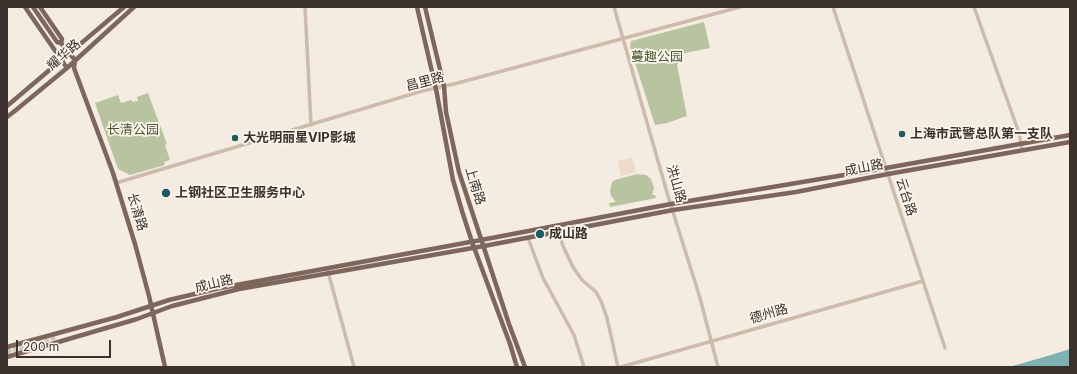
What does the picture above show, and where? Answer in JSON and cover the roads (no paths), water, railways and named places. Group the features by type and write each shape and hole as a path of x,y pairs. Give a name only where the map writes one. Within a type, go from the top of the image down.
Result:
{"main road":[{"path":"25,7 67,68 74,68"},
{"path":"33,7 57,42 61,43 74,60"},
{"path":"40,7 62,39 61,43"},
{"name":"耀华路","path":"7,106 124,7"},
{"name":"耀华路","path":"7,117 67,68 74,60 134,7"},
{"name":"上南路","path":"417,7 436,89 453,180 474,248 517,367"},
{"name":"上南路","path":"425,7 444,86 446,112 459,172 509,324 525,367"},
{"name":"长清路","path":"74,60 74,68 116,183 135,244 165,367"},
{"name":"成山路","path":"7,347 137,311 151,305 220,288 671,204 1070,135"},
{"name":"成山路","path":"7,357 88,334 178,304 232,291 474,248 673,210 796,192 1070,142"},
{"path":"88,334 57,338 96,322"}],"street":[{"path":"305,7 311,125"},
{"name":"洪山路","path":"614,7 700,298 718,367"},
{"name":"昌里路","path":"116,183 422,91 436,89 740,7"},
{"name":"云台路","path":"833,7 945,348"},
{"path":"974,7 1019,133 1022,150"},
{"path":"559,232 574,267 582,280 596,292 601,301 620,367"},
{"path":"528,238 544,278 574,335 584,367"},
{"path":"327,268 354,367"},
{"name":"德州路","path":"620,367 922,281"}],"water":[{"path":"1070,349 1070,367 1009,367 1051,355"}],"tunnel":[{"path":"7,351 56,337"},
{"path":"7,355 40,345"}],"place":[{"name":"上海市武警总队第一支队","path":"902,134"},
{"name":"大光明丽星VIP影城","path":"235,138"},
{"name":"上钢社区卫生服务中心","path":"166,193"},
{"name":"成山路","path":"540,234"}],"park label":[{"name":"蔓趣公园","path":"657,57"},
{"name":"长清公园","path":"133,130"}]}
